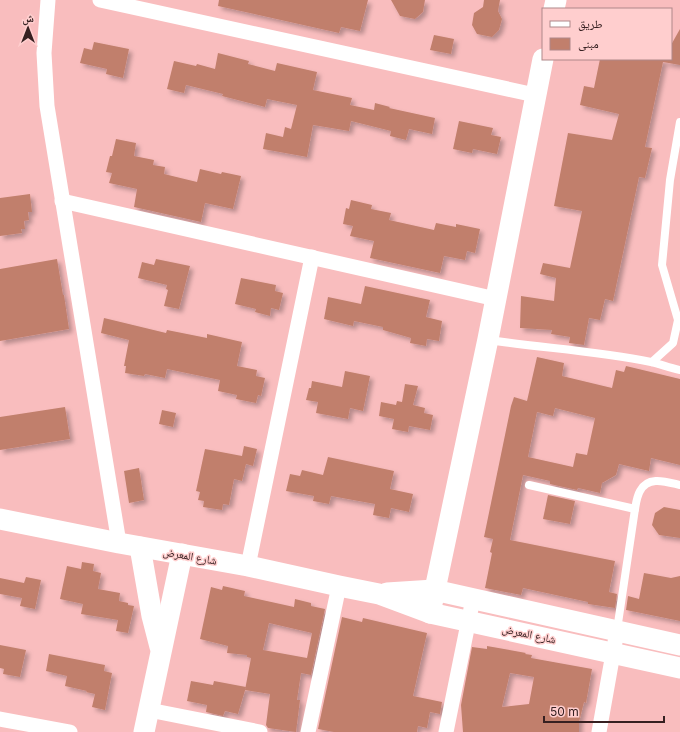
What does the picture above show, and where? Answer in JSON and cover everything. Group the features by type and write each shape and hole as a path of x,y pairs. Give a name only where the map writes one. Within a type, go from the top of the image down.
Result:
{"main road":[{"path":"430,612 488,339 543,60"},
{"name":"شارع المعرض","path":"0,520 248,566 379,594 430,612 680,668"},
{"path":"140,547 152,616 161,652"},
{"path":"144,732 182,554"},
{"name":"شارع المعرض","path":"379,594 434,590 680,645"}],"street":[{"path":"48,0 44,53 46,106 119,543"},
{"path":"100,0 535,95"},
{"path":"62,201 496,299"},
{"path":"248,566 312,257"},
{"path":"308,732 339,586"},
{"path":"446,732 473,599"},
{"path":"599,732 617,631"},
{"path":"149,710 260,732"},
{"path":"0,719 70,732"}],"lane":[{"path":"652,362 673,343 679,320 662,265 670,180 680,122"},
{"path":"488,339 527,346 589,352 652,362 680,370"},
{"path":"617,631 635,509 640,490 648,482 661,480 680,485"},
{"path":"529,485 635,509"}],"building":[{"path":"219,0 368,0 360,31 341,27 339,33 218,6"},
{"path":"391,0 425,0 423,12 415,19 400,16"},
{"path":"484,0 500,0 498,11 502,19 499,30 492,37 477,34 472,25 474,13 483,7"},
{"path":"680,29 680,65 663,62 645,147 652,148 645,178 639,177 613,301 605,299 600,320 589,318 584,345 569,343 570,337 551,334 552,330 520,328 521,296 554,301 556,278 540,274 543,263 570,268 582,211 554,206 568,133 612,140 619,114 580,105 584,86 594,88 600,60 672,60 672,43"},
{"path":"434,35 454,39 451,54 430,50"},
{"path":"94,42 129,49 123,78 106,74 107,69 80,63 84,48 92,50"},
{"path":"218,53 249,61 248,64 275,71 277,63 317,72 313,90 352,98 350,105 374,110 375,103 390,107 389,108 435,118 432,134 409,129 406,140 390,136 391,131 351,121 349,131 313,125 307,157 263,149 266,133 283,137 285,127 291,129 297,105 267,99 265,107 222,96 223,94 186,85 184,93 167,89 174,61 196,66 197,64 215,69"},
{"path":"459,121 493,128 491,135 501,137 497,154 473,149 472,153 453,149"},
{"path":"116,139 136,143 134,156 154,160 153,165 165,167 164,174 197,182 200,169 221,174 222,172 241,176 233,209 205,203 201,222 134,207 137,189 109,183 112,173 106,172"},
{"path":"30,194 32,212 28,212 29,220 24,221 25,229 21,229 22,233 0,236 0,198"},
{"path":"351,200 372,205 371,209 391,213 389,220 434,230 436,223 456,227 456,224 480,229 475,253 467,251 465,260 444,256 440,273 370,258 374,241 350,236 353,226 343,224 346,208 349,209"},
{"path":"57,259 69,329 0,341 0,269"},
{"path":"156,259 190,266 179,309 164,306 168,290 166,289 167,285 138,278 142,262 154,265"},
{"path":"241,278 276,285 275,291 283,293 279,310 271,308 270,316 255,312 256,309 235,304"},
{"path":"365,286 430,300 426,317 442,321 439,341 427,339 426,346 410,343 411,338 383,330 383,327 354,321 353,326 324,319 328,297 361,304"},
{"path":"104,318 166,333 167,330 207,338 207,334 242,342 237,366 257,370 256,376 265,378 261,396 258,395 256,403 236,399 237,395 218,391 220,380 167,369 165,378 145,374 144,376 125,373 126,366 124,366 129,340 101,333"},
{"path":"537,357 564,363 562,376 612,388 616,370 624,372 626,366 680,379 680,465 651,458 649,471 619,464 616,475 602,483 600,493 550,484 550,481 523,475 510,540 615,561 609,592 617,594 615,608 588,604 588,602 523,588 521,595 485,588 492,553 490,552 493,539 484,537 511,406 514,397 527,401","holes":["555,408 595,418 587,455 576,453 573,467 528,457 537,412 553,416"]},
{"path":"345,371 370,376 363,411 350,408 348,419 316,413 318,402 306,400 312,381 342,387"},
{"path":"405,384 418,386 413,405 425,408 424,413 433,415 430,430 409,426 408,432 392,429 394,419 379,416 381,402 396,405 397,401 402,402"},
{"path":"65,407 70,439 0,450 0,417"},
{"path":"162,410 176,413 173,427 159,424"},
{"path":"244,446 257,449 253,466 246,464 242,481 234,479 229,505 223,504 222,510 203,507 204,501 198,500 200,492 196,491 205,449 242,456"},
{"path":"328,457 394,471 390,489 413,494 409,512 391,508 389,518 373,515 375,504 331,496 329,504 313,501 314,496 286,491 290,474 300,476 302,470 323,475"},
{"path":"139,468 144,500 129,503 124,471"},
{"path":"548,495 575,501 570,524 543,519"},
{"path":"664,507 680,510 680,538 659,535 652,525 655,513"},
{"path":"82,562 94,564 93,571 101,573 98,589 120,593 119,601 134,606 128,633 116,631 118,620 81,614 83,604 60,599 67,566 81,569"},
{"path":"644,573 671,578 680,576 680,621 626,610 628,596 639,599"},
{"path":"26,577 41,580 35,609 20,606 22,598 0,594 0,578 24,583"},
{"path":"223,586 245,591 244,596 294,607 295,599 311,603 311,606 325,609 311,675 301,673 297,700 300,700 296,732 268,728 266,725 270,694 245,690 251,658 247,657 247,655 227,653 228,646 200,639 211,587 222,590","holes":["269,623 312,633 307,658 263,650"]},
{"path":"342,617 362,622 363,618 427,633 413,696 442,702 440,714 430,712 427,728 418,726 417,732 334,732 318,729"},
{"path":"0,645 26,650 20,677 3,674 4,669 0,668"},
{"path":"487,646 526,653 525,654 532,655 531,658 592,669 586,703 584,702 579,722 579,732 463,732 461,705 472,647 487,649","holes":["510,673 534,677 529,704 502,707"]},
{"path":"49,654 105,665 104,671 112,673 105,710 92,707 95,694 65,686 67,676 46,671"},
{"path":"191,681 213,685 214,681 246,687 238,714 225,711 223,716 206,712 207,705 187,701"}]}
